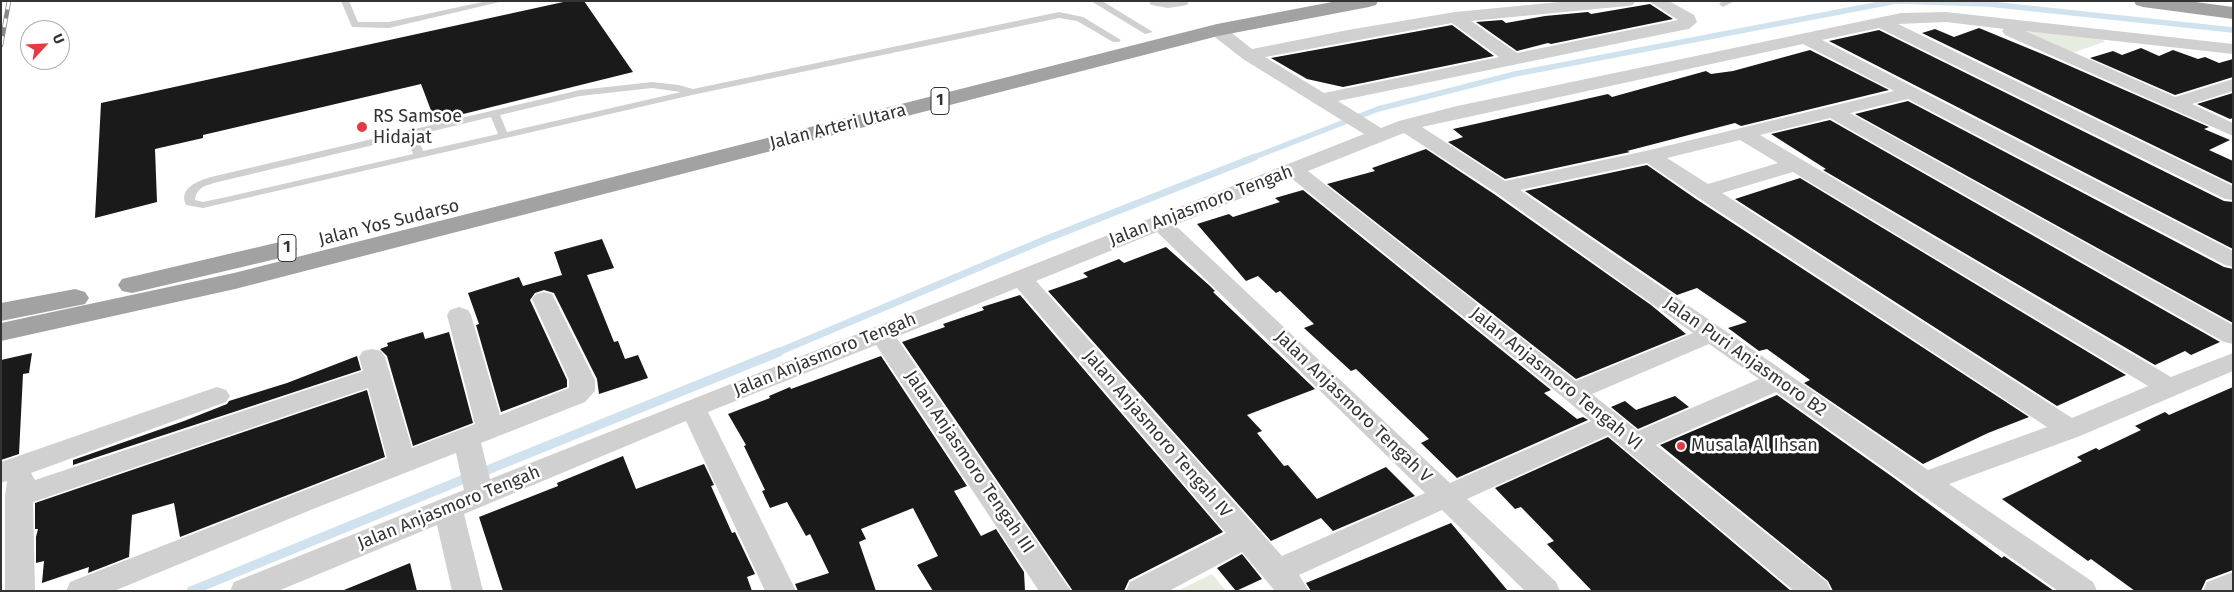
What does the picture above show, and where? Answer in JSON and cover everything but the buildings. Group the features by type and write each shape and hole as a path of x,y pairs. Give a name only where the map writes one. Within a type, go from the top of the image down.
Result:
{"highway":[{"name":"Jalan Arteri Utara","path":"572,176 881,97 1148,32 1296,1"},
{"name":"Jalan Arteri Utara","path":"512,209 1217,30 1369,1"},
{"path":"2143,1 2233,13"},
{"path":"2219,1 2233,3"},
{"name":"Jalan Yos Sudarso","path":"1,312 96,293 258,256 572,176"},
{"name":"Jalan Yos Sudarso","path":"1,332 235,281 512,209"}],"street":[{"path":"1157,1 1178,2"},
{"path":"1250,55 1348,35 1455,17 1627,1"},
{"path":"1326,102 1683,25 1688,22 1688,20 1657,1"},
{"name":"Jalan Anjasmoro Tengah","path":"245,591 693,408 1294,170 1374,132 1457,112 1880,22 1917,16 1946,17 1996,24"},
{"path":"1455,17 1515,60"},
{"path":"1880,22 2233,194"},
{"path":"1996,24 2134,37 2233,49"},
{"path":"1996,24 2066,57 2233,130"},
{"path":"1217,30 1250,55 1374,132"},
{"path":"2066,57 2134,37"},
{"path":"1807,39 2233,260"},
{"path":"2174,104 2233,85"},
{"path":"1502,188 1650,156 1910,92"},
{"path":"1832,111 2233,336"},
{"name":"Jalan Puri Anjasmoro B2","path":"1406,125 1502,188 2082,591"},
{"path":"1742,133 2170,388"},
{"path":"1650,156 2070,429"},
{"path":"1705,192 1795,165"},
{"name":"Jalan Anjasmoro Tengah VI","path":"1294,170 1573,392 1816,591"},
{"name":"Jalan Anjasmoro Tengah V","path":"1160,222 1545,591"},
{"name":"Jalan Anjasmoro Tengah IV","path":"1021,278 1286,581"},
{"path":"82,591 402,462 552,407 576,396 582,391 582,380 544,299"},
{"path":"459,315 478,434 480,496"},
{"name":"Jalan Anjasmoro Tengah III","path":"881,333 1056,591"},
{"path":"1573,392 1712,334"},
{"path":"1924,482 2070,429 2233,362"},
{"path":"19,496 375,367 402,462"},
{"path":"1635,443 1780,380"},
{"path":"20,591 19,496 12,469 217,396"},
{"path":"693,408 782,591"},
{"path":"1286,581 1447,496 1611,423"},
{"path":"448,509 468,591"},
{"path":"1141,591 1246,536"},
{"path":"2218,591 2233,584"}],"lane":[{"path":"345,1 355,25 375,26 441,15 500,1"},
{"path":"1095,1 1148,32"},
{"path":"692,92 678,86 642,86 580,93 215,179 196,185 192,190 190,203 203,205 231,199 692,92 1059,15 1080,19 1116,40"},
{"path":"494,113 504,136"},
{"path":"411,133 419,155"}],"shaded area":[{"path":"2026,31 2103,39 2104,42 2075,52 2066,51 2028,35"},
{"path":"1212,574 1226,591 1177,591"}],"waterway":[{"path":"1252,158 1378,109 1515,74 1896,1 1989,4 2233,30"},
{"path":"776,353 1044,240 1255,157"},
{"path":"480,473 779,352"},
{"path":"191,591 469,477"}],"railway":[{"path":"1,45 9,1"}],"place":[{"name":"RS Samsoe Hidajat","path":"362,127"},
{"name":"Musala Al Ihsan","path":"1681,446"}]}
